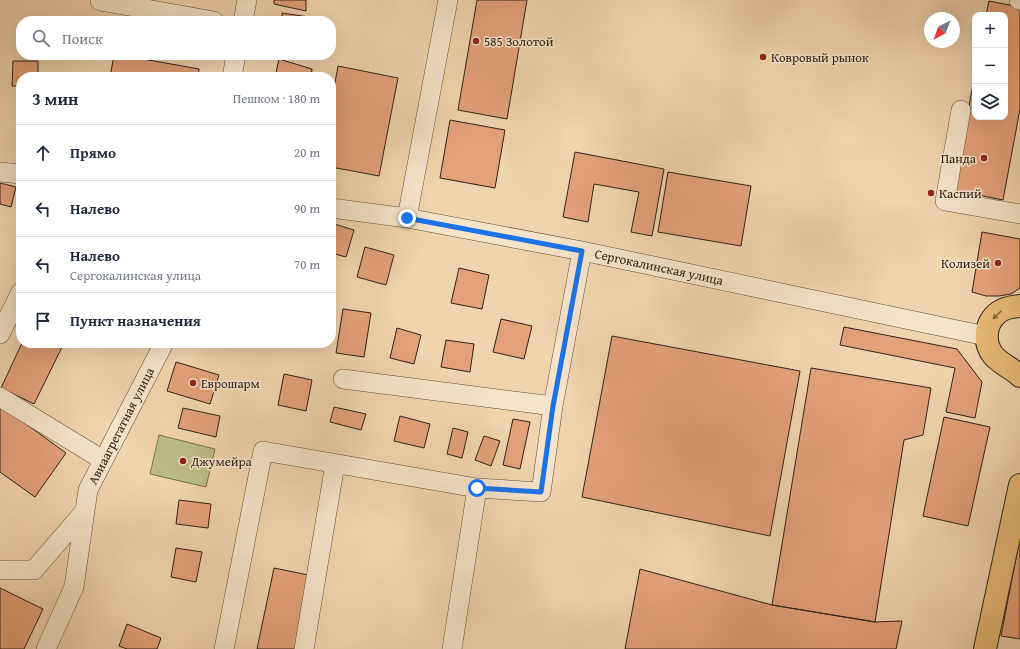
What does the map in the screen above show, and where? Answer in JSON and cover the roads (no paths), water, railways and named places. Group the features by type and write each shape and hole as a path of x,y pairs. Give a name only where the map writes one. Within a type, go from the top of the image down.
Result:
{"main road":[{"path":"1019,306 1004,309 993,318 988,326 986,336 988,346 994,356 1011,365 1020,376"},
{"path":"985,649 1020,485"}],"street":[{"path":"244,16 247,0"},
{"path":"407,218 448,0"},
{"path":"100,1 186,16"},
{"path":"233,72 235,60"},
{"path":"960,110 945,201 1020,214"},
{"path":"0,172 16,174"},
{"name":"Сергокалинская улица","path":"336,209 407,218 582,251 986,336"},
{"path":"224,649 263,451 477,488 541,492 553,406 582,251"},
{"path":"0,334 16,302"},
{"name":"Авиаагрегатная улица","path":"46,649 74,587 88,490 161,348"},
{"path":"343,379 553,406"},
{"path":"0,397 103,460"},
{"path":"304,649 335,464"},
{"path":"452,649 477,488"},
{"path":"0,570 34,570 84,512"}],"place":[{"name":"585 Золотой","path":"476,41"},
{"name":"Ковровый рынок","path":"763,57"},
{"name":"Панда","path":"984,158"},
{"name":"Каспий","path":"931,193"},
{"name":"Колизей","path":"998,263"},
{"name":"Еврошарм","path":"193,383"},
{"name":"Джумейра","path":"183,461"}]}
